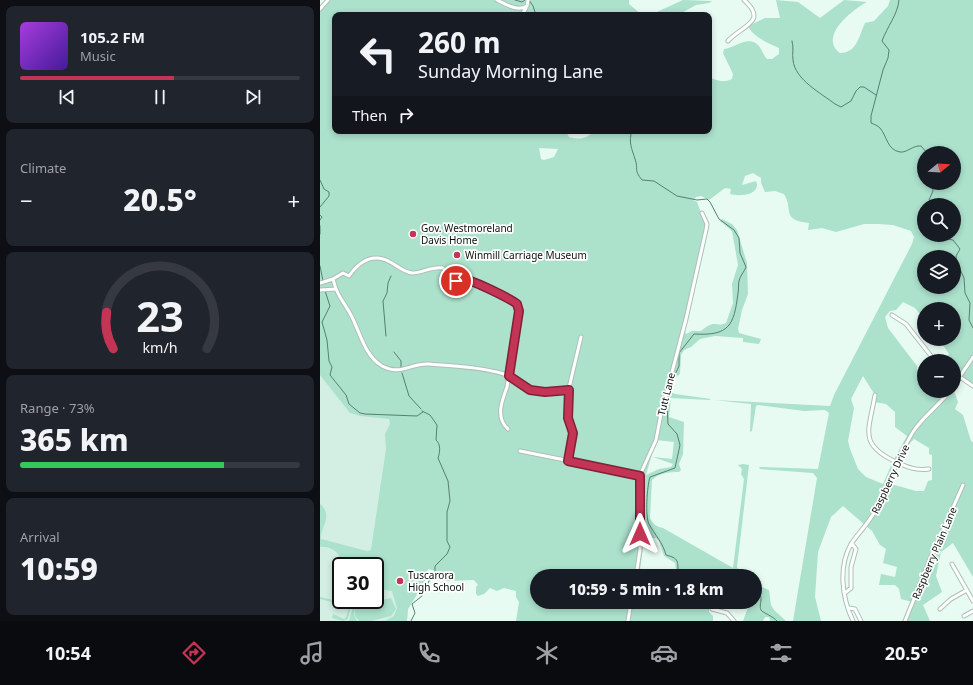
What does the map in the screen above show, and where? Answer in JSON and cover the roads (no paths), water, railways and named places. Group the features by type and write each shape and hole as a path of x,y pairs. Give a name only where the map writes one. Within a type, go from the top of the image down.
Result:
{"street":[{"path":"320,8 328,0"},
{"path":"497,0 512,7 526,8"},
{"path":"728,41 736,32 749,25 754,17 754,9 744,0"},
{"path":"524,12 528,1"},
{"name":"Tutt Lane","path":"637,569 640,550 640,476 656,440 661,414 697,275 707,224 702,213"},
{"path":"322,282 333,279 342,273 348,276 361,261 377,258 386,260 405,271 412,273 433,268 443,268 454,282 465,279 490,289 516,303 519,311 509,376 500,416 503,424 508,429"},
{"path":"333,279 341,302 352,318 365,346 375,360 385,368 398,370 426,364 493,371 509,376 530,390 545,392 569,390"},
{"path":"320,290 336,289"},
{"path":"892,315 906,324 930,354"},
{"path":"568,461 573,433 568,418 569,390 581,337"},
{"path":"961,375 973,357"},
{"path":"961,378 973,386"},
{"path":"875,395 869,433 870,441 879,454 913,469 929,470"},
{"name":"Raspberry Drive","path":"853,621 845,593 843,568 852,544 875,512 896,462 918,425 943,398"},
{"path":"520,451 640,476"},
{"name":"Raspberry Plain Lane","path":"905,621 963,485"},
{"path":"845,593 851,588 851,566 856,549 852,544"},
{"path":"952,564 973,601"},
{"path":"940,609 951,599 967,590"},
{"path":"849,608 856,609 861,621"},
{"path":"628,621 630,609"},
{"path":"712,609 727,613 734,621"},
{"path":"964,616 973,612"}],"waterway":[{"path":"515,0 522,2 525,0"},
{"path":"529,0 535,12"},
{"path":"899,0 897,10 882,41 889,50 888,58 883,70 871,116 871,123 880,128 892,149 903,152 917,146"},
{"path":"792,41 793,60 798,74 803,80 835,104 841,107 851,101 856,91 860,87 864,87 876,95"},
{"path":"631,134 630,139 637,171 642,180 654,181 677,196 697,200 707,199 719,219 734,230 739,238 740,253 746,267 739,282 734,314 728,327 715,333 694,334 679,353 679,366 672,381 667,405 668,424 677,434 680,445 675,468 650,477 649,481 647,494 647,515 649,524 663,547 666,555 676,560 678,569"},
{"path":"320,180 324,189 329,192 329,196 320,207"},
{"path":"930,198 933,190"},
{"path":"320,215 322,217 320,220"},
{"path":"320,226 320,234"},
{"path":"955,242 960,249 956,256 957,263 964,278 965,293 970,303 969,320 973,328"},
{"path":"320,266 323,281"},
{"path":"386,336 383,301 387,293 388,283 391,276"},
{"path":"325,291 330,306 322,322 327,340 329,361 332,367 330,375 346,395 349,404 360,413 365,414 417,416 423,412"},
{"path":"394,352 401,361 401,368"},
{"path":"402,373 409,396 421,409"},
{"path":"411,621 415,613 412,604 422,596 429,581 435,576 435,566 447,554 450,547 447,541 447,512 450,501 448,481 438,458 440,449 436,440 437,425 430,415 422,411"},
{"path":"761,609 777,621"}],"place":[{"name":"Gov. Westmoreland Davis Home","path":"413,234"},
{"name":"Winmill Carriage Museum","path":"457,255"},
{"name":"Tuscarora High School","path":"400,581"}]}
